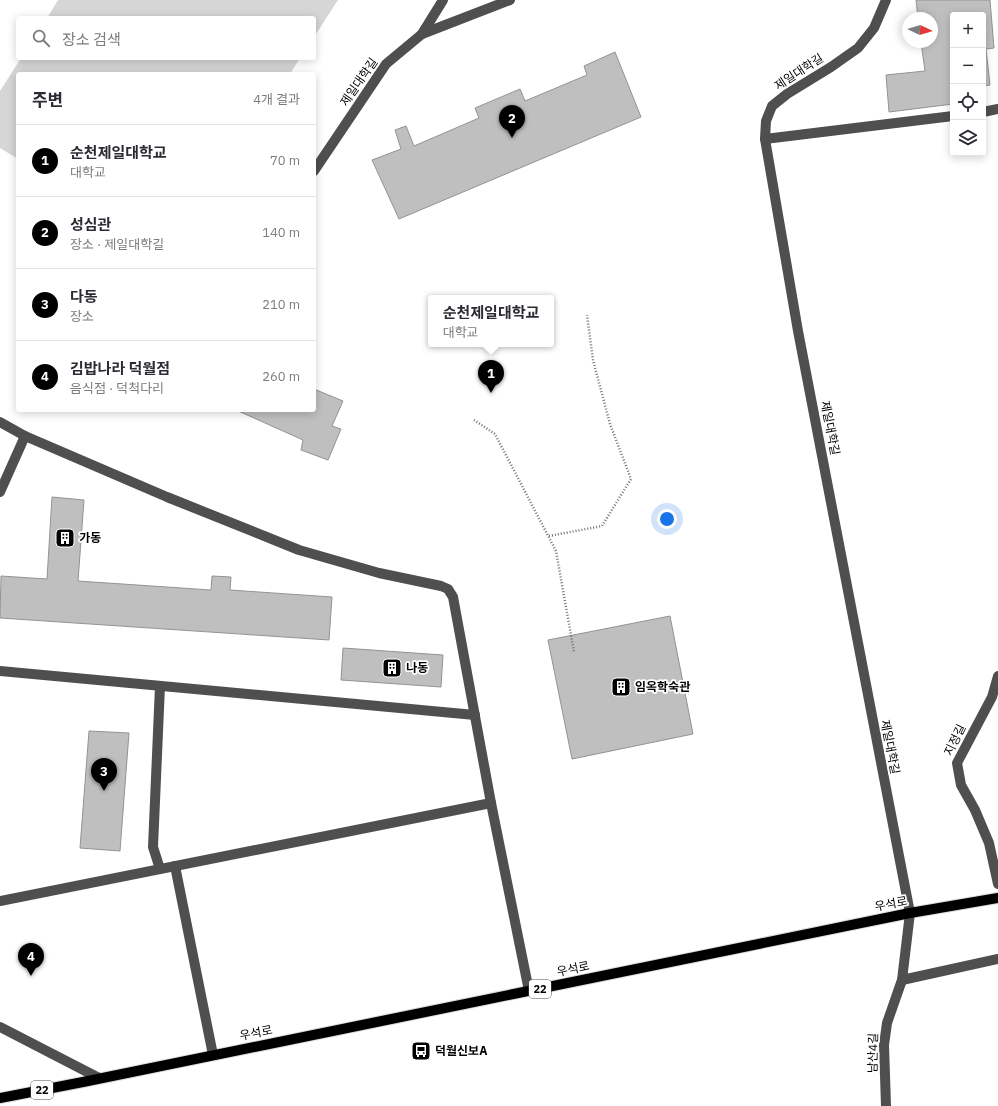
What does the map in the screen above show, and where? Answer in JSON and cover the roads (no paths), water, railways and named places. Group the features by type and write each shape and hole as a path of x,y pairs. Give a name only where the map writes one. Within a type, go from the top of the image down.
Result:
{"main road":[{"name":"우석로","path":"0,1098 910,913 998,898"}],"street":[{"path":"422,34 443,0"},
{"name":"제일대학길","path":"316,168 386,64 422,34 510,0"},
{"name":"제일대학길","path":"886,0 874,28 858,48 830,68 787,94 772,106 766,121 765,139 796,324 910,913 902,980"},
{"path":"986,111 998,109"},
{"path":"765,139 950,116"},
{"path":"0,422 26,436 167,497 299,550 379,573 441,586 448,589 453,597 491,803 529,991"},
{"path":"0,492 26,436"},
{"path":"0,671 475,715"},
{"name":"지정길","path":"998,676 992,697 957,763 961,785 975,810 989,843 998,884"},
{"path":"160,686 153,847 160,869"},
{"path":"0,901 491,803"},
{"path":"175,866 213,1055"},
{"path":"902,980 998,959"},
{"name":"남산4길","path":"886,1106 884,1045 887,1023 902,980"},
{"path":"0,1027 98,1078"}],"place":[{"name":"성심관","path":"512,138"},
{"name":"순천제일대학교","path":"491,393"},
{"name":"가동","path":"65,538"},
{"name":"나동","path":"392,668"},
{"name":"임옥학숙관","path":"621,687"},
{"name":"다동","path":"104,791"},
{"name":"김밥나라 덕월점","path":"31,976"},
{"name":"덕월신보A","path":"421,1051"}]}
